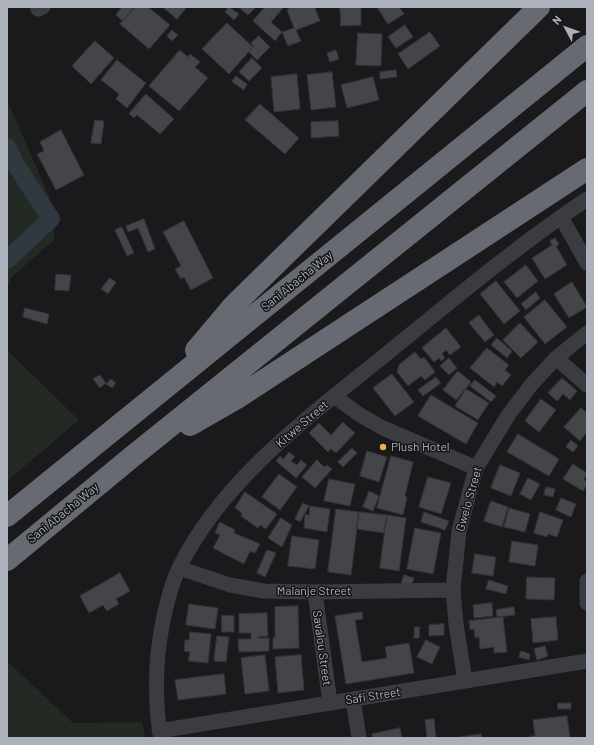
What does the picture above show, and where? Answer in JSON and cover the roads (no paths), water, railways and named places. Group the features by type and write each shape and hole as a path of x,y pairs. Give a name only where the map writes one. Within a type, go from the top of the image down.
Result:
{"highway":[{"path":"163,389 234,305 539,7"},
{"name":"Sani Abacha Way","path":"7,516 587,46"},
{"name":"Sani Abacha Way","path":"7,560 133,456 587,91"},
{"path":"133,456 238,398 587,169"}],"street":[{"name":"Kitwe Street","path":"160,735 156,676 159,637 179,568 201,529 225,497 254,466 334,396 482,276 561,216 587,199"},
{"path":"561,216 587,263"},
{"name":"Gwelo Street","path":"465,681 456,624 453,590 460,531 476,468 508,414 532,384 556,358 587,333"},
{"path":"556,358 587,386"},
{"path":"334,396 360,415 383,428 476,468"},
{"name":"Malanje Street","path":"179,568 230,585 264,591 315,592 453,590"},
{"path":"587,581 587,603"},
{"name":"Savalou Street","path":"315,592 330,703"},
{"name":"Safi Street","path":"160,735 353,699 587,661"},
{"path":"353,699 359,738"}],"waterway":[{"path":"7,147 16,165 51,219 7,260"}],"place":[{"name":"Plush Hotel","path":"383,447"}]}
